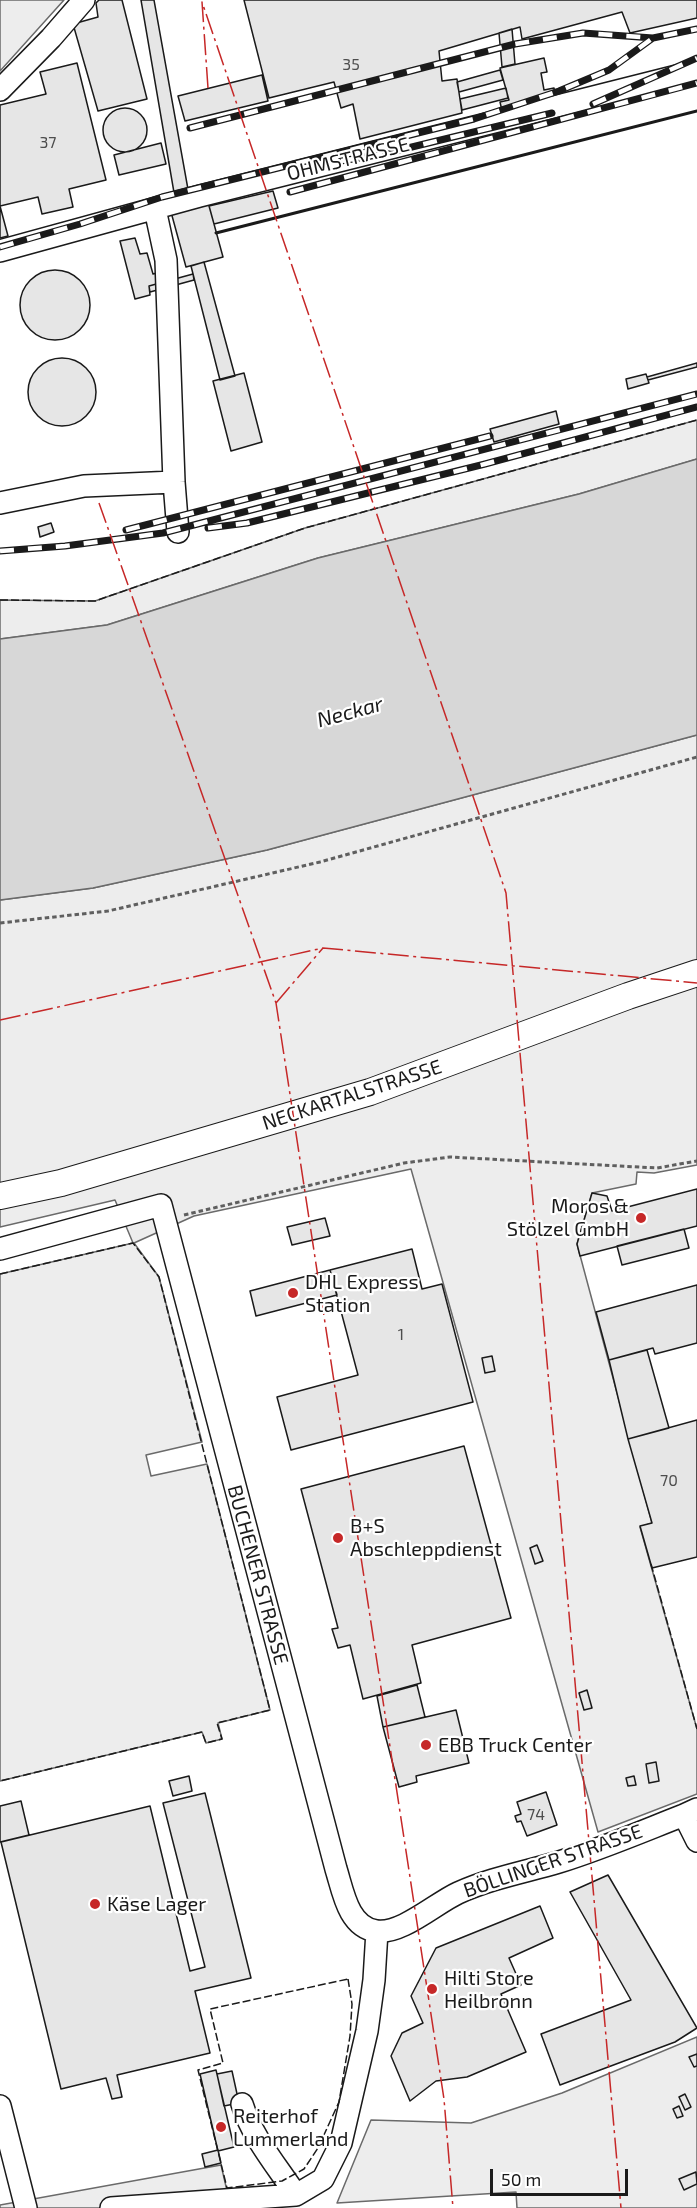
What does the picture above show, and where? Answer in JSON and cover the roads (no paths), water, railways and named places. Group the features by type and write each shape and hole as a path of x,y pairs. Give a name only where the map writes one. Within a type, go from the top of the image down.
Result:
{"main road":[{"name":"NECKARTALSTRASSE","path":"0,1196 61,1183 370,1092 628,996 697,973"}],"street":[{"path":"0,90 51,38 84,0"},
{"name":"OHMSTRASSE","path":"0,251 155,209 697,71"},
{"path":"155,209 166,260 178,532"},
{"path":"0,503 84,486 174,482"},
{"name":"BUCHENER STRASSE","path":"0,1249 163,1213 342,1890 354,1917 365,1926 377,1931"},
{"path":"690,1812 697,1841"},
{"name":"BÖLLINGER STRASSE","path":"377,1931 392,1929 455,1894 481,1883 561,1861 690,1812"},
{"path":"111,2208 296,2195 323,2179 341,2143 367,2031 374,1980 377,1931"},
{"path":"242,2104 255,2133 296,2195"},
{"path":"0,2106 26,2208"}],"water":[{"name":"Neckar","path":"697,459 697,735 267,850 93,888 0,900 0,639 107,625 318,558 579,494"}],"railway":[{"path":"0,247 162,197 474,119 559,91 609,70 653,38 697,29"},
{"path":"190,128 515,44 583,33 653,38"},
{"path":"593,104 697,58"},
{"path":"290,192 697,83"},
{"path":"341,161 383,154 552,113"},
{"path":"0,551 65,546 163,533 697,394"},
{"path":"208,528 247,523 485,464 697,407"},
{"path":"126,530 490,436"}],"place":[{"name":"Moros & Stölzel GmbH","path":"641,1218"},
{"name":"DHL Express Station","path":"293,1293"},
{"name":"B+S Abschleppdienst","path":"338,1538"},
{"name":"EBB Truck Center","path":"426,1745"},
{"name":"Käse Lager","path":"95,1904"},
{"name":"Hilti Store Heilbronn","path":"432,1989"},
{"name":"Reiterhof Lummerland","path":"221,2127"}]}
